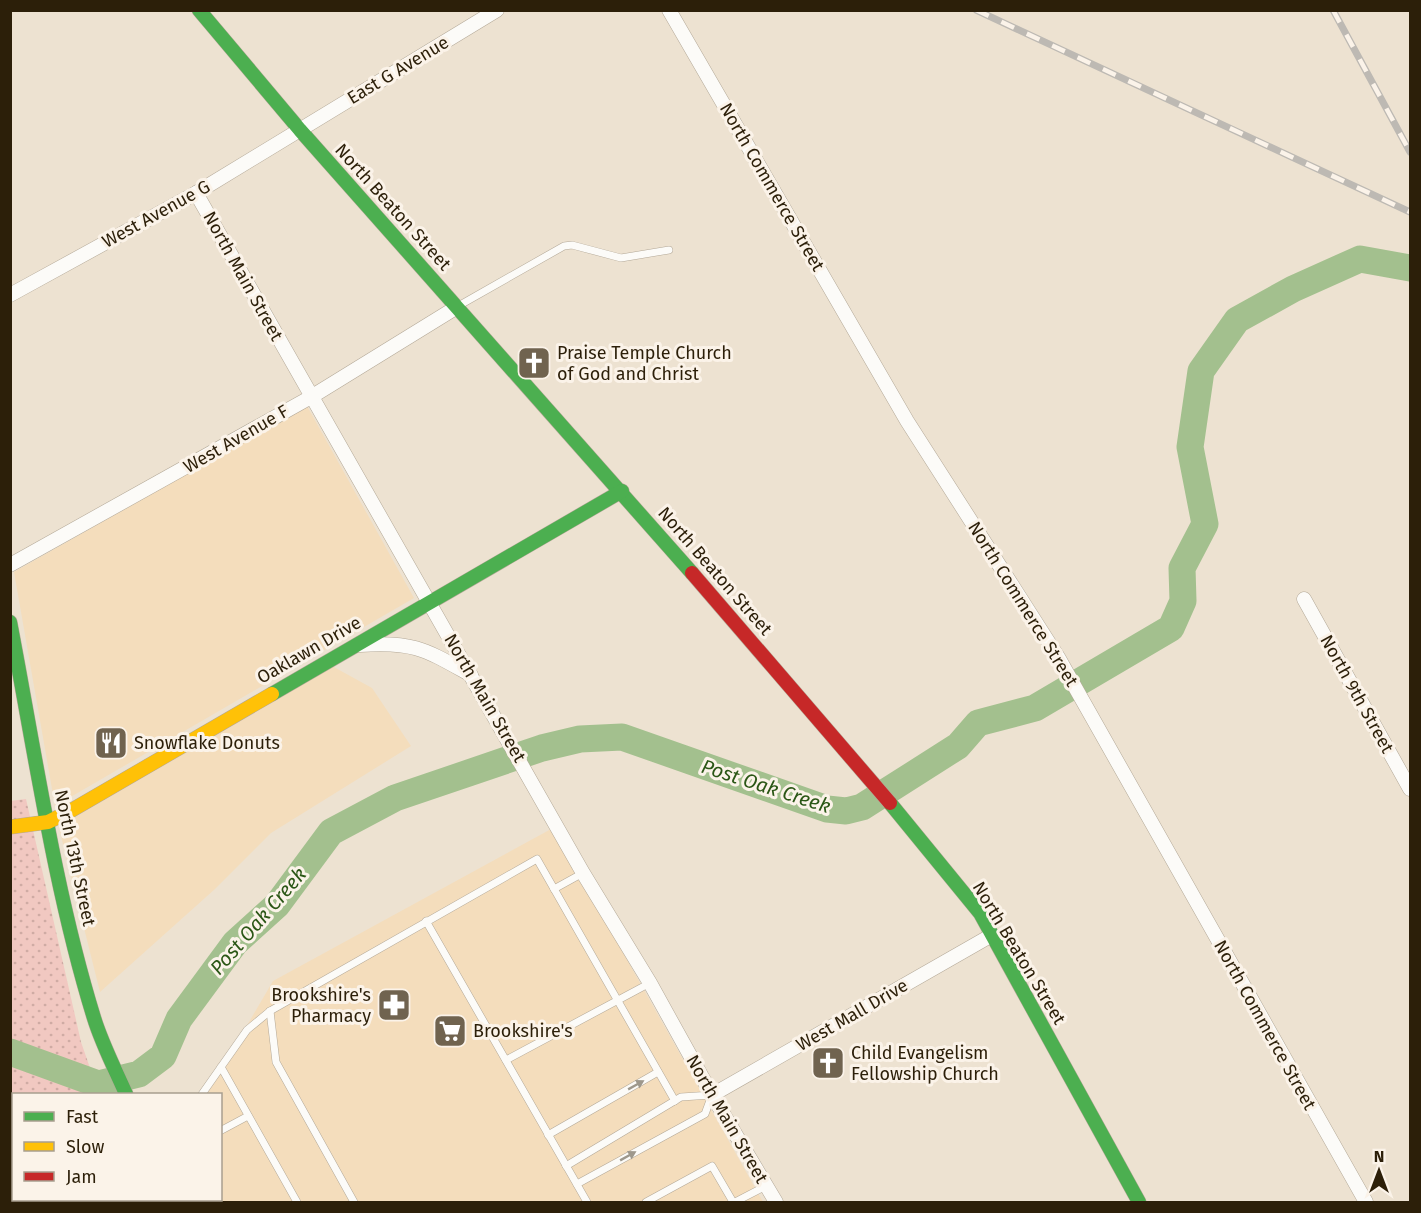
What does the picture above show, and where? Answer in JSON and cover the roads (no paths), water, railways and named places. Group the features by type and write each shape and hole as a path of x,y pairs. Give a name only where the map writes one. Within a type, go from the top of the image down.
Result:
{"main road":[{"name":"North Beaton Street","path":"199,10 300,130 622,491 856,760 980,913 1139,1203"},
{"name":"Oaklawn Drive","path":"10,827 48,822 622,491"},
{"name":"North 13th Street","path":"10,622 48,822 80,968 95,1021 125,1093"}],"street":[{"name":"East G Avenue","path":"300,130 497,10"},
{"name":"North Commerce Street","path":"669,10 907,421 1058,657 1366,1203"},
{"name":"West Avenue G","path":"10,295 196,192 300,130"},
{"name":"North Main Street","path":"196,192 311,397 505,732 583,873 776,1203"},
{"name":"West Avenue F","path":"10,565 311,397 457,307"},
{"name":"North 9th Street","path":"1304,599 1410,789"},
{"path":"352,646 388,643 423,648 471,675"},
{"name":"West Mall Drive","path":"712,1095 992,935"}],"lane":[{"path":"457,307 564,246 572,245 621,258 669,250"},
{"path":"203,1093 247,1030 270,1011 537,859 675,1101"},
{"path":"554,890 583,873"},
{"path":"426,921 587,1203"},
{"path":"506,1060 650,984"},
{"path":"270,1011 276,1062 354,1203"},
{"path":"221,1068 297,1203"},
{"path":"548,1135 658,1072"},
{"path":"566,1166 681,1097 712,1095 705,1114 577,1184"},
{"path":"222,1130 248,1116"},
{"path":"646,1203 712,1166 734,1203 766,1186"}],"waterway":[{"name":"Post Oak Creek","path":"10,1052 98,1084 139,1074 163,1056 179,1019 235,943 277,905 331,832 395,798 542,748 580,739 622,737 827,809 846,811 862,807 958,746 978,723 1035,708 1171,628 1183,601 1182,568 1205,524 1190,447 1201,371 1237,320 1293,289 1360,259 1410,268"}],"railway":[{"path":"976,10 1410,212"},
{"path":"1333,10 1410,152"}],"place":[{"name":"Praise Temple Church of God and Christ","path":"534,363"},
{"name":"Snowflake Donuts","path":"111,743"},
{"name":"Brookshire's Pharmacy","path":"394,1005"},
{"name":"Brookshire's","path":"450,1031"},
{"name":"Child Evangelism Fellowship Church","path":"828,1063"}]}
